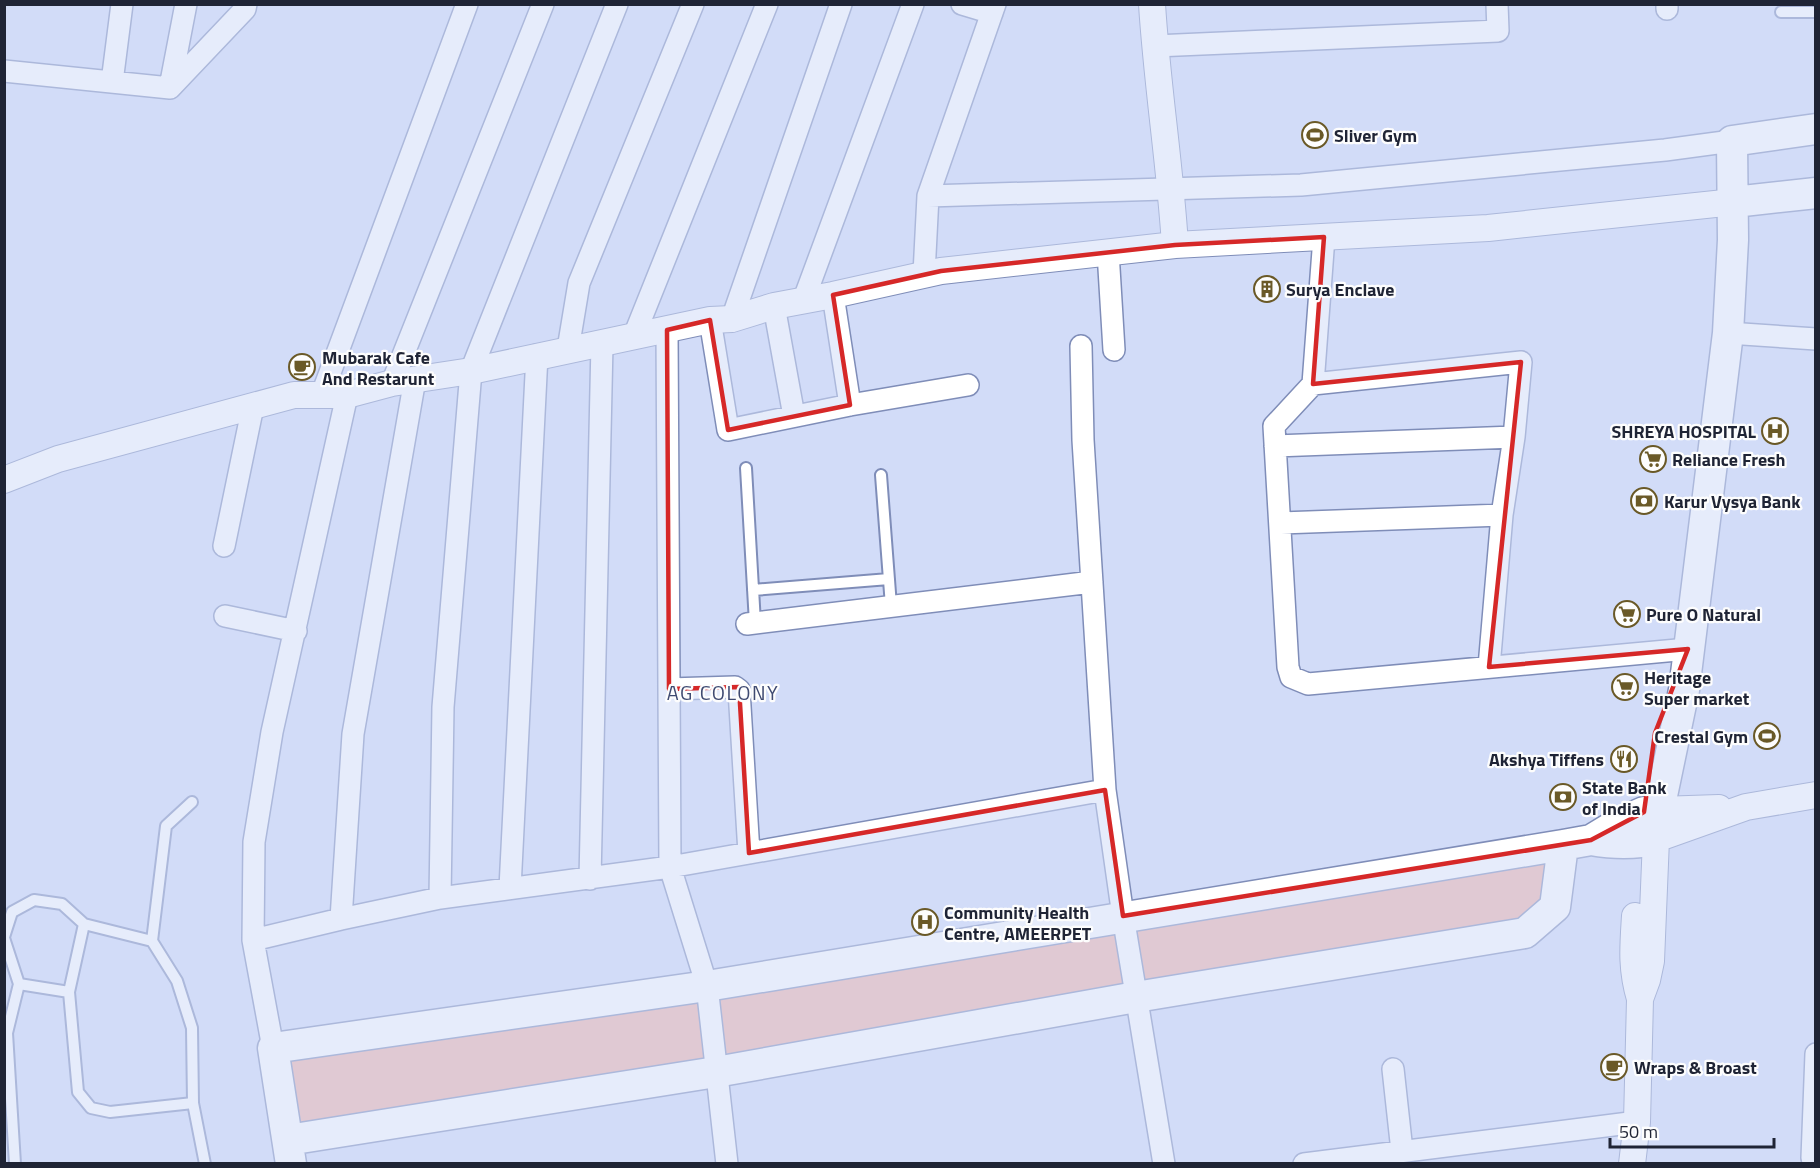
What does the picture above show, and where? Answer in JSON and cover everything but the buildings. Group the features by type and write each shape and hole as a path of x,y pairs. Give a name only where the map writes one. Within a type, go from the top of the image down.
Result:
{"main road":[{"path":"1577,842 1555,907 1525,933 1136,997 716,1072 290,1152 273,1048 707,986 1577,842 1613,844 1650,826 1654,733 1669,690 1688,649 1728,333 1734,202 1732,141 1815,129"},
{"path":"1734,202 1815,193"}],"street":[{"path":"112,82 122,4"},
{"path":"170,88 186,4"},
{"path":"170,88 245,9 246,4"},
{"path":"321,394 467,4"},
{"path":"341,919 353,734 404,381 543,4"},
{"path":"440,898 443,707 471,371 617,4"},
{"path":"568,349 579,284 693,4"},
{"path":"634,336 767,4"},
{"path":"841,4 721,319 728,430 850,405 968,385"},
{"path":"804,299 913,4"},
{"path":"924,273 928,196 993,9 962,4"},
{"path":"1152,4 1172,191 1175,245"},
{"path":"1155,46 1498,31 1497,4"},
{"path":"4,71 170,88"},
{"path":"928,196 1172,191 1301,185 1665,150 1732,141"},
{"path":"4,480 58,459 294,395 347,394 404,381 471,371 537,355 602,344 804,299 833,295 924,273 1175,245 1488,228 1734,202"},
{"path":"1324,237 1313,384 1274,426 1288,667 1291,677 1308,684 1688,649"},
{"path":"1108,252 1114,350"},
{"path":"833,295 850,405"},
{"path":"774,306 794,416"},
{"path":"668,330 670,867 707,986 727,1164"},
{"path":"1728,333 1815,339"},
{"path":"590,879 602,344"},
{"path":"1081,346 1083,440 1105,790 1123,916 1164,1164"},
{"path":"510,888 537,355"},
{"path":"1313,384 1521,362 1514,437 1502,515 1489,667"},
{"path":"273,1048 253,940 254,842 272,732 347,394"},
{"path":"224,546 253,406"},
{"path":"1275,446 1514,437"},
{"path":"1281,524 1502,515"},
{"path":"751,623 1092,582"},
{"path":"225,616 296,631"},
{"path":"669,689 735,687 739,690 749,853"},
{"path":"253,940 440,898 670,867 1105,790"},
{"path":"1632,1164 1637,1122 1640,999 1651,961 1650,826 1815,795 1815,810"},
{"path":"1812,1158 1815,1054"},
{"path":"1393,1069 1396,1156"},
{"path":"1304,1164 1396,1156 1447,1155 1637,1122"}],"lane":[{"path":"1781,12 1815,12"},
{"path":"746,468 753,590 751,623"},
{"path":"881,475 891,606"},
{"path":"753,590 888,579"},
{"path":"192,802 166,826 152,941 177,981 192,1028 193,1103 205,1164"},
{"path":"15,1164 6,1033 19,984 4,938 12,912 34,900 62,904 84,924 152,941"},
{"path":"84,924 69,992 78,1092 91,1108 110,1112 193,1103"},
{"path":"19,984 69,992"}],"highlighted area":[{"path":"1324,237 1313,384 1521,362 1489,667 1688,649 1655,733 1644,812 1591,840 1123,916 1105,790 749,853 739,687 669,689 667,330 710,320 728,430 850,405 833,295 941,271 1175,245"}],"shaded area":[{"path":"1563,845 1555,907 1525,933 288,1140 273,1048"}],"place":[{"name":"Sliver Gym","path":"1315,135"},
{"name":"Surya Enclave","path":"1267,289"},
{"name":"Mubarak Cafe And Restarunt","path":"302,367"},
{"name":"SHREYA HOSPITAL","path":"1775,431"},
{"name":"Reliance Fresh","path":"1653,459"},
{"name":"Karur Vysya Bank","path":"1644,501"},
{"name":"Pure O Natural","path":"1627,614"},
{"name":"Heritage Super market","path":"1625,687"},
{"name":"Crestal Gym","path":"1767,736"},
{"name":"Akshya Tiffens","path":"1624,759"},
{"name":"State Bank of India","path":"1563,797"},
{"name":"Community Health Centre, AMEERPET","path":"925,922"},
{"name":"Wraps & Broast","path":"1614,1067"}],"district":[{"name":"AG COLONY","path":"723,692"}]}
